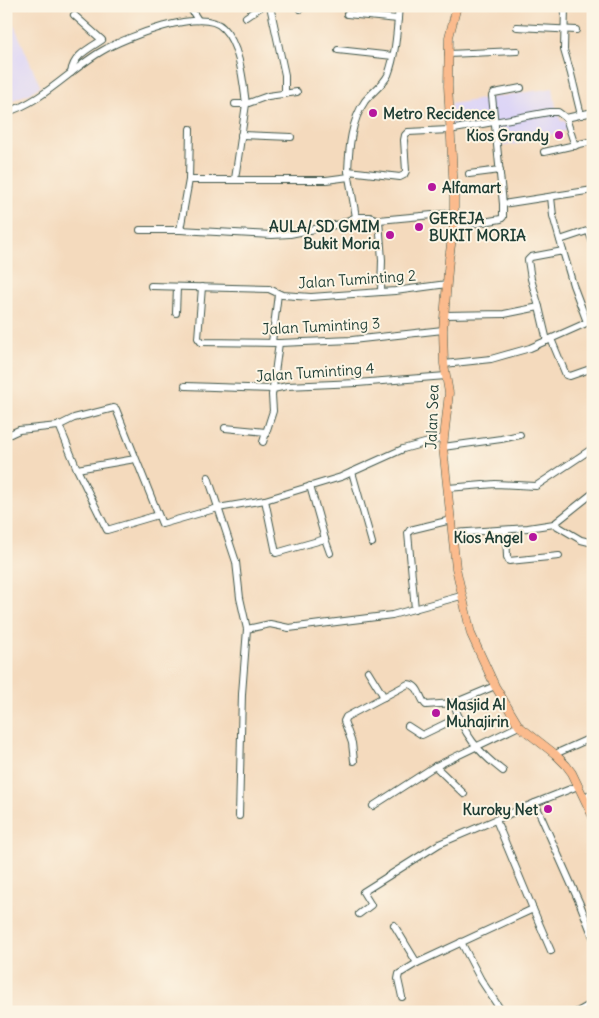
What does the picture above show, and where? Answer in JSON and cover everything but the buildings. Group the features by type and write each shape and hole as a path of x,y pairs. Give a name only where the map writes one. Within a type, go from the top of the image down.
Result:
{"main road":[{"name":"Jalan Sea","path":"457,6 451,24 448,54 449,130 454,227 444,330 444,364 448,400 443,438 456,568 471,634 495,686 519,726 555,754 572,773 593,817"}],"street":[{"path":"189,6 198,20"},
{"path":"246,16 262,6"},
{"path":"270,6 286,75 284,94"},
{"path":"356,217 348,174 352,132 360,110 385,80 393,56 399,6"},
{"path":"565,6 564,50 572,74 581,115"},
{"path":"346,14 398,19"},
{"path":"71,73 72,64 79,56 102,40 74,15"},
{"path":"6,112 30,102 103,50 167,25 210,20 223,27 228,34 236,53 246,104 235,179"},
{"path":"517,27 576,30"},
{"path":"338,50 393,56"},
{"path":"448,54 517,51"},
{"path":"454,227 504,217 492,96 493,94 521,88"},
{"path":"235,104 246,104 268,96 296,92"},
{"path":"189,180 311,181 348,174 403,176 406,171 404,140 408,132 449,130 556,112 566,118 575,146"},
{"path":"566,118 593,112"},
{"path":"180,230 189,180 190,129"},
{"path":"241,135 291,137"},
{"path":"544,152 593,141"},
{"path":"469,174 500,170"},
{"path":"502,204 593,190"},
{"path":"444,364 491,359 530,348 590,322 573,285 553,216 551,197"},
{"path":"140,230 180,230 272,236 343,223 356,217 370,217 379,220 454,213"},
{"path":"379,220 382,260 381,291"},
{"path":"560,240 592,230"},
{"path":"592,230 589,232 593,243"},
{"path":"563,251 531,257 528,260 531,279 549,340 566,375 570,376 593,368"},
{"name":"Jalan Tuminting 2","path":"151,286 272,289 278,294 286,296 311,297 447,284"},
{"path":"176,313 177,287"},
{"name":"Jalan Tuminting 3","path":"202,287 198,338 200,342 275,343 358,339 444,330"},
{"path":"263,442 273,411 278,294"},
{"path":"445,315 490,315 539,307"},
{"name":"Jalan Tuminting 4","path":"184,386 273,389 446,376"},
{"path":"6,436 18,430 59,426 74,418 116,409 162,524 218,508 265,500 324,482 352,472 409,446 443,438"},
{"path":"59,426 77,469 107,530 158,515"},
{"path":"225,428 266,432"},
{"path":"443,447 520,435"},
{"path":"448,488 495,484 536,486 593,448"},
{"path":"77,469 135,459"},
{"path":"352,472 372,543"},
{"path":"208,477 236,562 240,598 247,629 242,694 239,816"},
{"path":"310,486 330,554"},
{"path":"453,533 506,530 554,524 593,493"},
{"path":"265,500 276,552 325,539"},
{"path":"415,609 408,533 410,530 452,520"},
{"path":"554,524 581,540 593,543"},
{"path":"506,530 507,557 509,560 559,556"},
{"path":"247,629 270,624 289,628 392,615 461,596"},
{"path":"368,671 384,697"},
{"path":"354,762 352,743 344,721 346,717 411,684 419,691 422,701 426,705 454,703 495,686"},
{"path":"454,703 459,718 476,747 503,771"},
{"path":"408,726 422,735 459,718"},
{"path":"373,806 435,766 519,726"},
{"path":"555,754 593,737"},
{"path":"435,766 464,794"},
{"path":"359,914 371,905 363,892 438,844 578,786"},
{"path":"584,797 593,793"},
{"path":"535,803 593,937"},
{"path":"496,820 551,951"},
{"path":"402,997 398,979 399,974 417,963 533,909"},
{"path":"394,925 417,963"},
{"path":"461,942 502,1012"},
{"path":"577,1012 593,1003"}],"shaded area":[{"path":"6,16 15,27 40,86 30,93 6,103"},
{"path":"553,88 556,108 561,121 565,121 568,130 517,144 499,146 496,122 451,130 451,104"}],"place":[{"name":"Metro Recidence","path":"373,113"},
{"name":"Kios Grandy","path":"559,135"},
{"name":"Alfamart","path":"432,187"},
{"name":"GEREJA BUKIT MORIA","path":"419,227"},
{"name":"AULA/ SD GMIM Bukit Moria","path":"390,235"},
{"name":"Kios Angel","path":"533,537"},
{"name":"Masjid Al Muhajirin","path":"436,713"},
{"name":"Kuroky Net","path":"548,809"}]}
